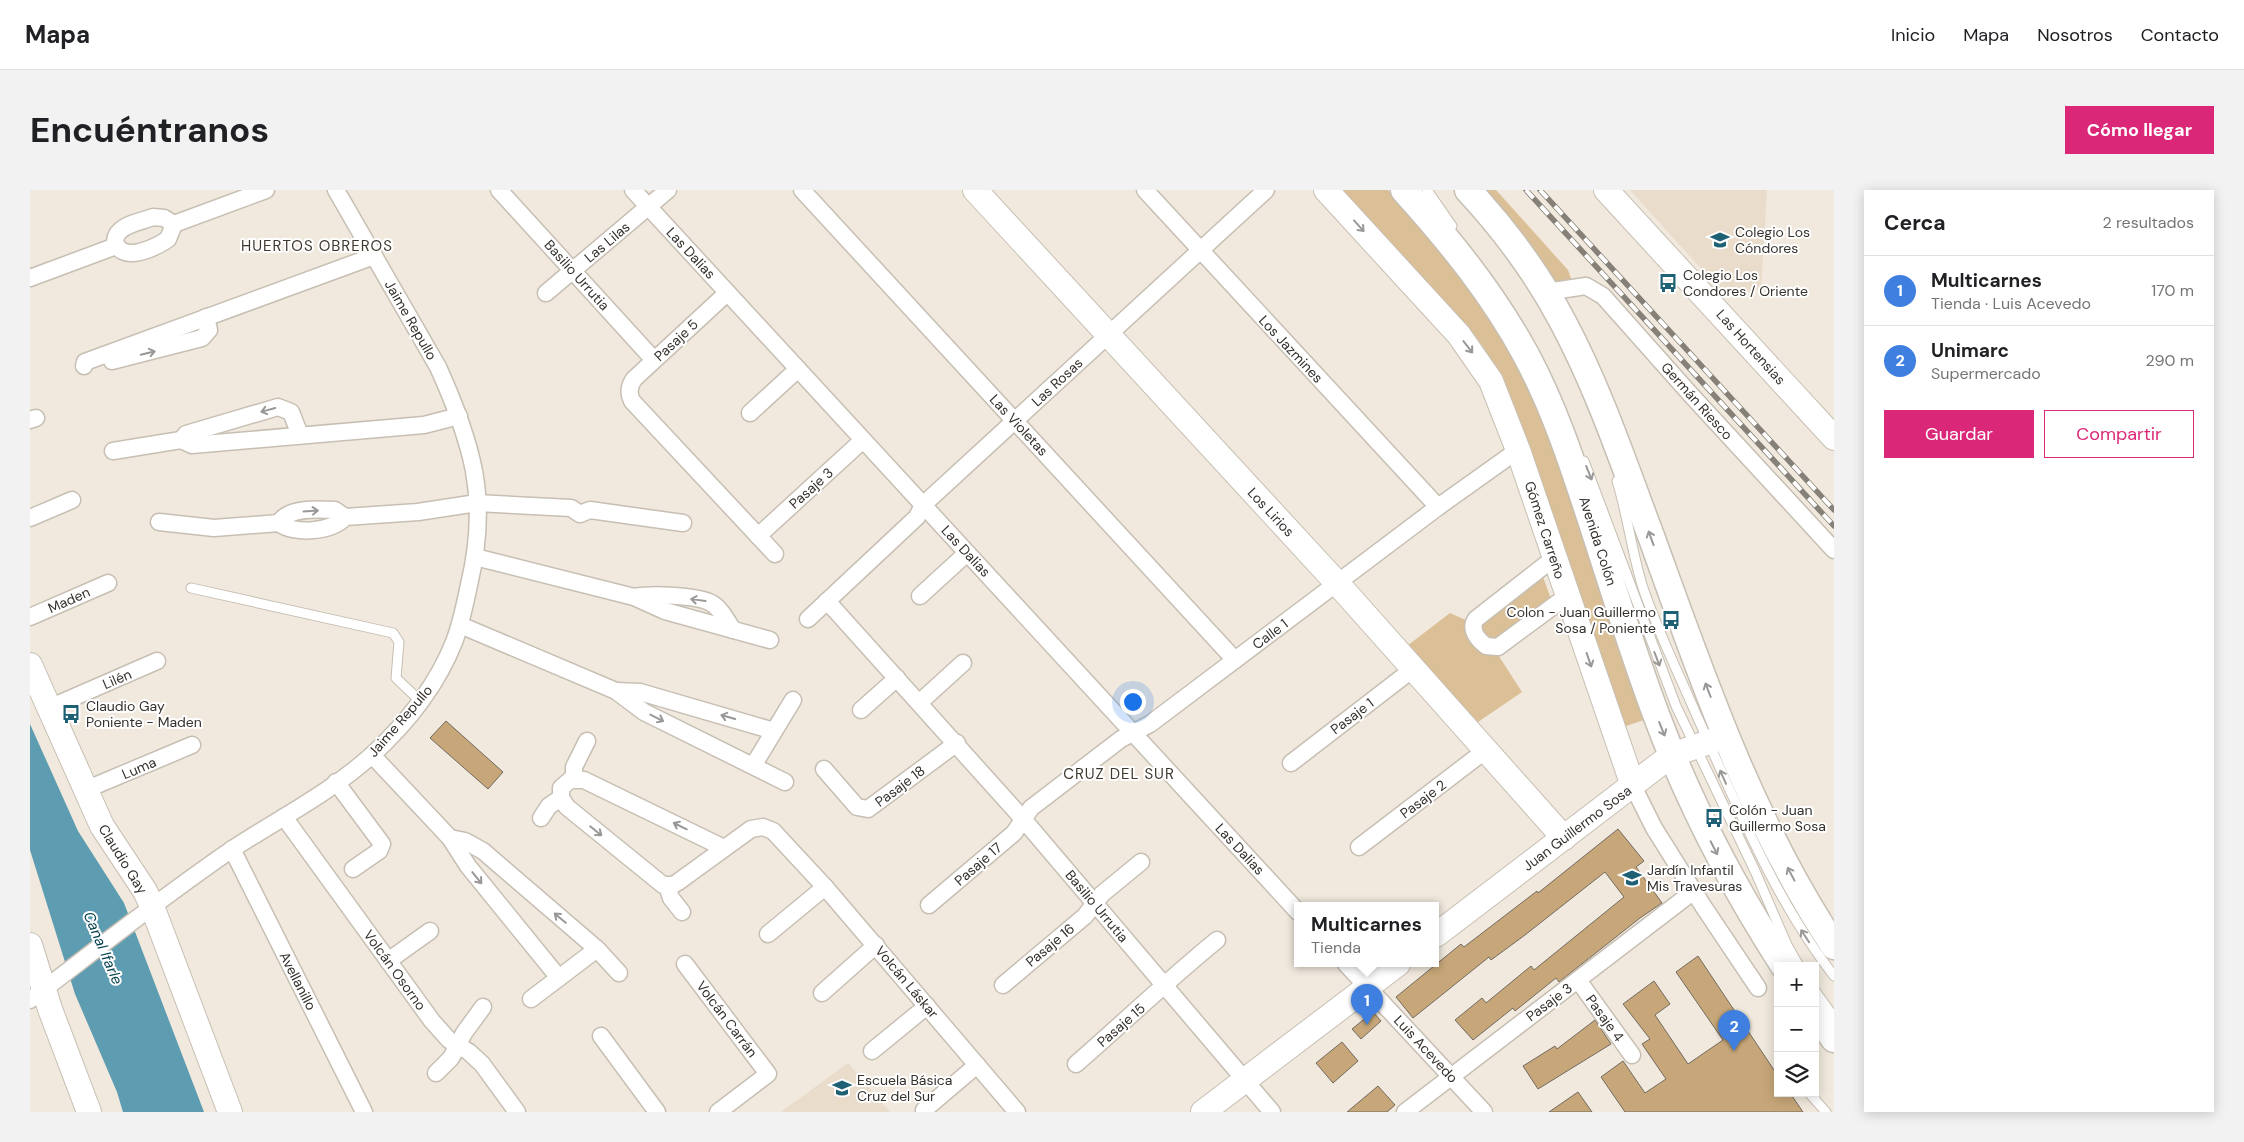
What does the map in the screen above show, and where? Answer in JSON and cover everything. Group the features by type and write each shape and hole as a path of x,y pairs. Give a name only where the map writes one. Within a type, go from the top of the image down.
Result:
{"main road":[{"name":"Avenida Colón","path":"1404,190 1479,279 1512,329 1544,392 1571,459 1643,678 1700,745 1778,849 1834,946"},
{"name":"Avenida Colón","path":"1468,190 1508,238 1546,292 1572,340 1607,418 1700,745 1723,864 1782,962"},
{"path":"1819,1017 1834,1038"}],"street":[{"path":"116,246 117,235 126,227 159,217 174,224 266,190"},
{"name":"Jaime Repullo","path":"45,989 147,909 232,849 336,782 372,755 420,701 439,673 460,625 475,557 477,503 474,471 459,416 438,367 336,190"},
{"name":"Basilio Urrutia","path":"499,190 654,360"},
{"name":"Las Dalias","path":"633,190 1294,908"},
{"name":"Las Lilas","path":"546,293 668,190"},
{"name":"Las Violetas","path":"802,190 1235,660"},
{"name":"Los Lirios","path":"975,190 1337,583 1564,838"},
{"name":"Los Jazmines","path":"1145,190 1438,508"},
{"name":"Las Rosas","path":"808,619 918,517 923,505 1266,190"},
{"name":"Gómez Carreño","path":"1326,190 1471,350 1498,396 1633,786 1651,822 1703,906 1758,988"},
{"name":"Las Hortensias","path":"1606,190 1834,438"},
{"path":"116,246 125,253 135,253 164,242 172,235 174,224"},
{"path":"30,278 116,246"},
{"path":"206,317 209,330 202,338 88,368 84,366 85,362 206,317 374,256"},
{"name":"Germán Riesco","path":"1546,292 1586,286 1603,296 1691,395 1834,550"},
{"name":"Pasaje 5","path":"728,293 634,379 629,390 632,401 758,536"},
{"path":"750,413 798,369"},
{"path":"181,440 186,434 278,407 291,412 300,435"},
{"path":"113,451 181,440 192,445 424,425 459,416"},
{"name":"Pasaje 3","path":"758,536 863,440"},
{"name":"Calle 1","path":"1023,819 1031,808 1133,732 1150,724 1518,450"},
{"path":"30,518 72,500"},
{"path":"159,522 214,528 280,523 286,515 294,512 335,510 345,517 418,512 477,503 570,508 581,502 590,510 683,523"},
{"path":"758,536 775,554"},
{"path":"920,596 967,553"},
{"path":"475,557 634,597 660,595 707,601 717,607 733,630 770,640"},
{"path":"1554,558 1476,619 1473,628 1479,639 1486,646 1498,647 1567,596"},
{"name":"Maden","path":"30,617 108,583"},
{"name":"Basilio Urrutia","path":"827,601 920,702 1023,819 1272,1112"},
{"path":"460,625 616,691 644,712 785,782"},
{"name":"Lilén","path":"49,708 157,661"},
{"path":"920,702 963,663"},
{"name":"Claudio Gay","path":"30,665 109,838 145,891 147,909 230,1112"},
{"name":"Pasaje 1","path":"1291,763 1413,669"},
{"path":"861,710 898,678"},
{"path":"616,691 640,692 774,731"},
{"path":"753,766 794,700"},
{"path":"574,778 574,767 588,741"},
{"name":"Pasaje 18","path":"824,769 857,807 868,809 956,743"},
{"name":"Luma","path":"86,790 192,745"},
{"name":"Juan Guillermo Sosa","path":"1439,933 1633,786 1700,745"},
{"name":"Pasaje 2","path":"1359,848 1486,750"},
{"path":"372,755 450,838 468,866 559,978"},
{"path":"682,912 671,898 667,886 658,882 566,807 561,798 561,788 566,782 574,778 584,780 724,848"},
{"path":"336,782 382,844 379,852 353,869"},
{"path":"541,818 549,806 561,798"},
{"name":"Volcán Osorno","path":"284,817 432,1021 458,1046 470,1052 482,1064 517,1112"},
{"name":"Pasaje 17","path":"929,906 1014,833 1023,819"},
{"name":"Volcán Láskar","path":"667,886 678,882 752,829 762,828 773,831 825,886 1017,1112"},
{"path":"450,838 474,845 597,949 619,973"},
{"name":"Avellanillo","path":"232,849 364,1112"},
{"name":"Pasaje 16","path":"1003,985 1085,916 1102,894 1141,862"},
{"path":"768,934 825,886"},
{"name":"Pasaje 3","path":"1405,1112 1694,891"},
{"path":"388,961 430,931"},
{"name":"Pasaje 15","path":"1076,1064 1216,940"},
{"path":"30,945 89,1112"},
{"path":"822,993 876,946"},
{"path":"531,999 597,949"},
{"name":"Volcán Carrán","path":"685,964 768,1074 718,1112"},
{"path":"1349,967 1367,987"},
{"path":"1202,1112 1394,967"},
{"name":"Pasaje 4","path":"1578,980 1632,1056"},
{"name":"Luis Acevedo","path":"1367,987 1484,1112"},
{"path":"872,1051 927,1006"},
{"path":"436,1073 452,1058 464,1033 483,1007"},
{"path":"601,1036 657,1112"},
{"path":"924,1110 977,1065"}],"lane":[{"path":"1427,190 1459,235"},
{"path":"1581,451 1666,681 1779,892 1806,938 1834,976"},
{"path":"1614,470 1643,589 1700,745 1784,938 1797,962"},
{"path":"191,588 393,633 399,642 396,678 420,701"},
{"path":"1819,996 1834,1017"},
{"path":"1813,1097 1826,1112"}],"shaded area":[{"path":"1336,190 1388,190 1473,287 1542,409 1644,720 1620,728 1501,377 1482,345"},
{"path":"1476,190 1496,190 1568,270 1572,281 1549,283"},
{"name":"Colegio Los Cóndores","path":"1630,190 1767,190 1761,289 1726,296"},
{"path":"1543,577 1551,599 1493,647 1522,692 1478,722 1407,646 1450,613 1479,626"},
{"name":"Escuela Básica Cruz del Sur","path":"848,1063 890,1112 781,1112"}],"water":[{"name":"Canal Ifarle","path":"30,724 78,831 124,903 204,1112 123,1112 117,1092 75,994 30,850"}],"building":[{"path":"446,721 503,772 488,789 430,738"},
{"path":"1618,829 1644,861 1636,867 1662,903 1559,982 1556,978 1515,1011 1513,1008 1473,1040 1455,1020 1482,998 1486,1003 1531,966 1534,970 1624,897 1605,872 1491,960 1489,957 1413,1018 1396,997 1433,967 1439,967 1439,962 1461,944 1464,947 1537,891 1538,893"},
{"path":"1698,956 1774,1070 1774,1097 1793,1097 1803,1112 1625,1112 1601,1077 1623,1061 1645,1093 1666,1079 1642,1044 1650,1039 1623,1004 1654,981 1670,1004 1655,1015 1688,1064 1723,1040 1676,972"},
{"path":"1373,1012 1381,1021 1361,1039 1352,1029"},
{"path":"1595,1020 1611,1044 1538,1089 1523,1066 1555,1046 1557,1049"},
{"path":"1342,1042 1358,1061 1333,1083 1316,1063"},
{"path":"1378,1086 1395,1105 1387,1112 1347,1112"},
{"path":"1578,1092 1592,1112 1549,1112"}],"railway":[{"path":"1526,190 1834,526"},
{"path":"1540,190 1834,510"}],"place":[{"name":"Colegio Los Cóndores","path":"1720,240"},
{"name":"Colegio Los Condores / Oriente","path":"1668,283"},
{"name":"Colon - Juan Guillermo Sosa / Poniente","path":"1671,620"},
{"name":"Claudio Gay Poniente - Maden","path":"71,714"},
{"name":"Colón - Juan Guillermo Sosa","path":"1714,818"},
{"name":"Jardín Infantil Mis Travesuras","path":"1632,878"},
{"name":"Multicarnes","path":"1367,1025"},
{"name":"Unimarc","path":"1734,1051"},
{"name":"Escuela Básica Cruz del Sur","path":"842,1088"}],"district":[{"name":"HUERTOS OBREROS","path":"317,246"},
{"name":"CRUZ DEL SUR","path":"1119,774"}]}
